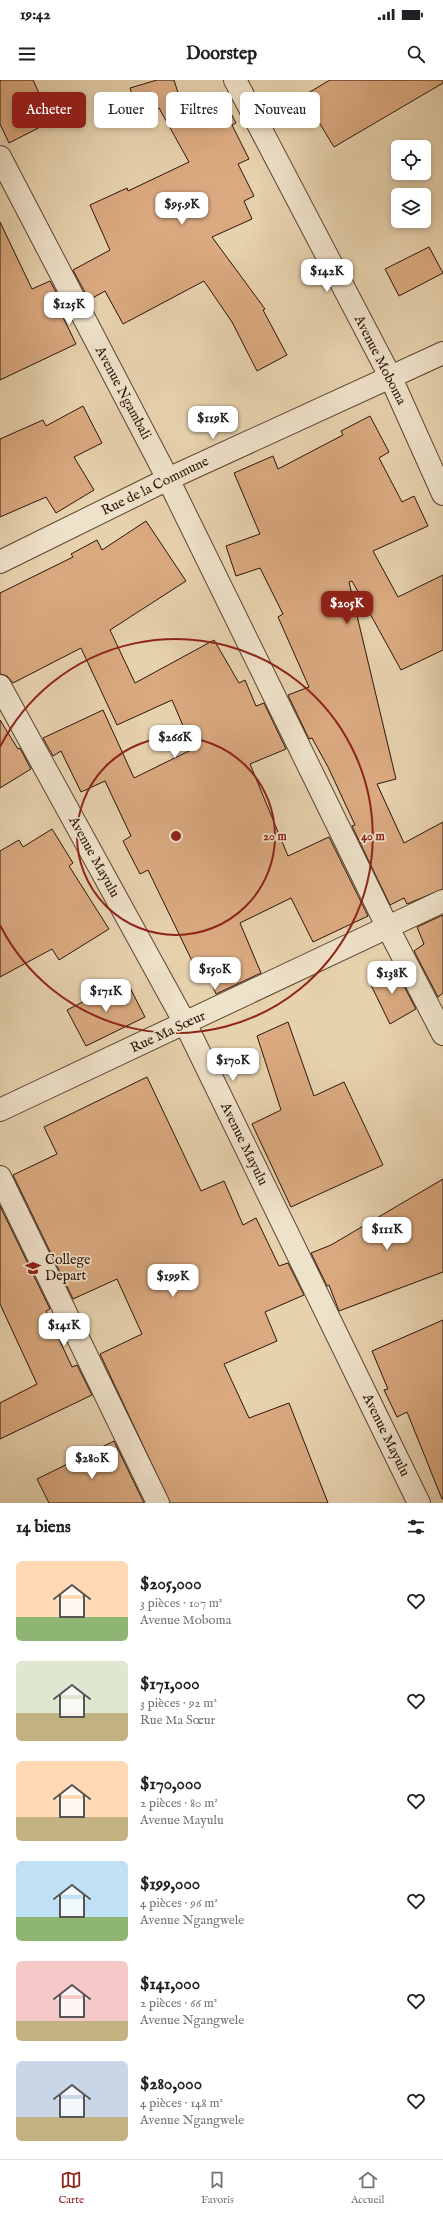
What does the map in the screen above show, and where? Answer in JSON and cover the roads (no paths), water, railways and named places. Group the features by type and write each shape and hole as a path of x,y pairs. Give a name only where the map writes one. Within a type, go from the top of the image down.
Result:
{"street":[{"name":"Avenue Moboma","path":"235,80 391,378 443,494"},
{"name":"Avenue Ngambali","path":"0,157 168,479 388,928 443,1034"},
{"name":"Rue de la Commune","path":"0,562 168,479 443,353"},
{"name":"Avenue Mayulu","path":"0,686 185,1024 419,1503"},
{"name":"Rue Ma Sœur","path":"0,1110 443,901"},
{"path":"0,1177 158,1503"}],"place":[{"name":"College Depart","path":"33,1268"}]}
